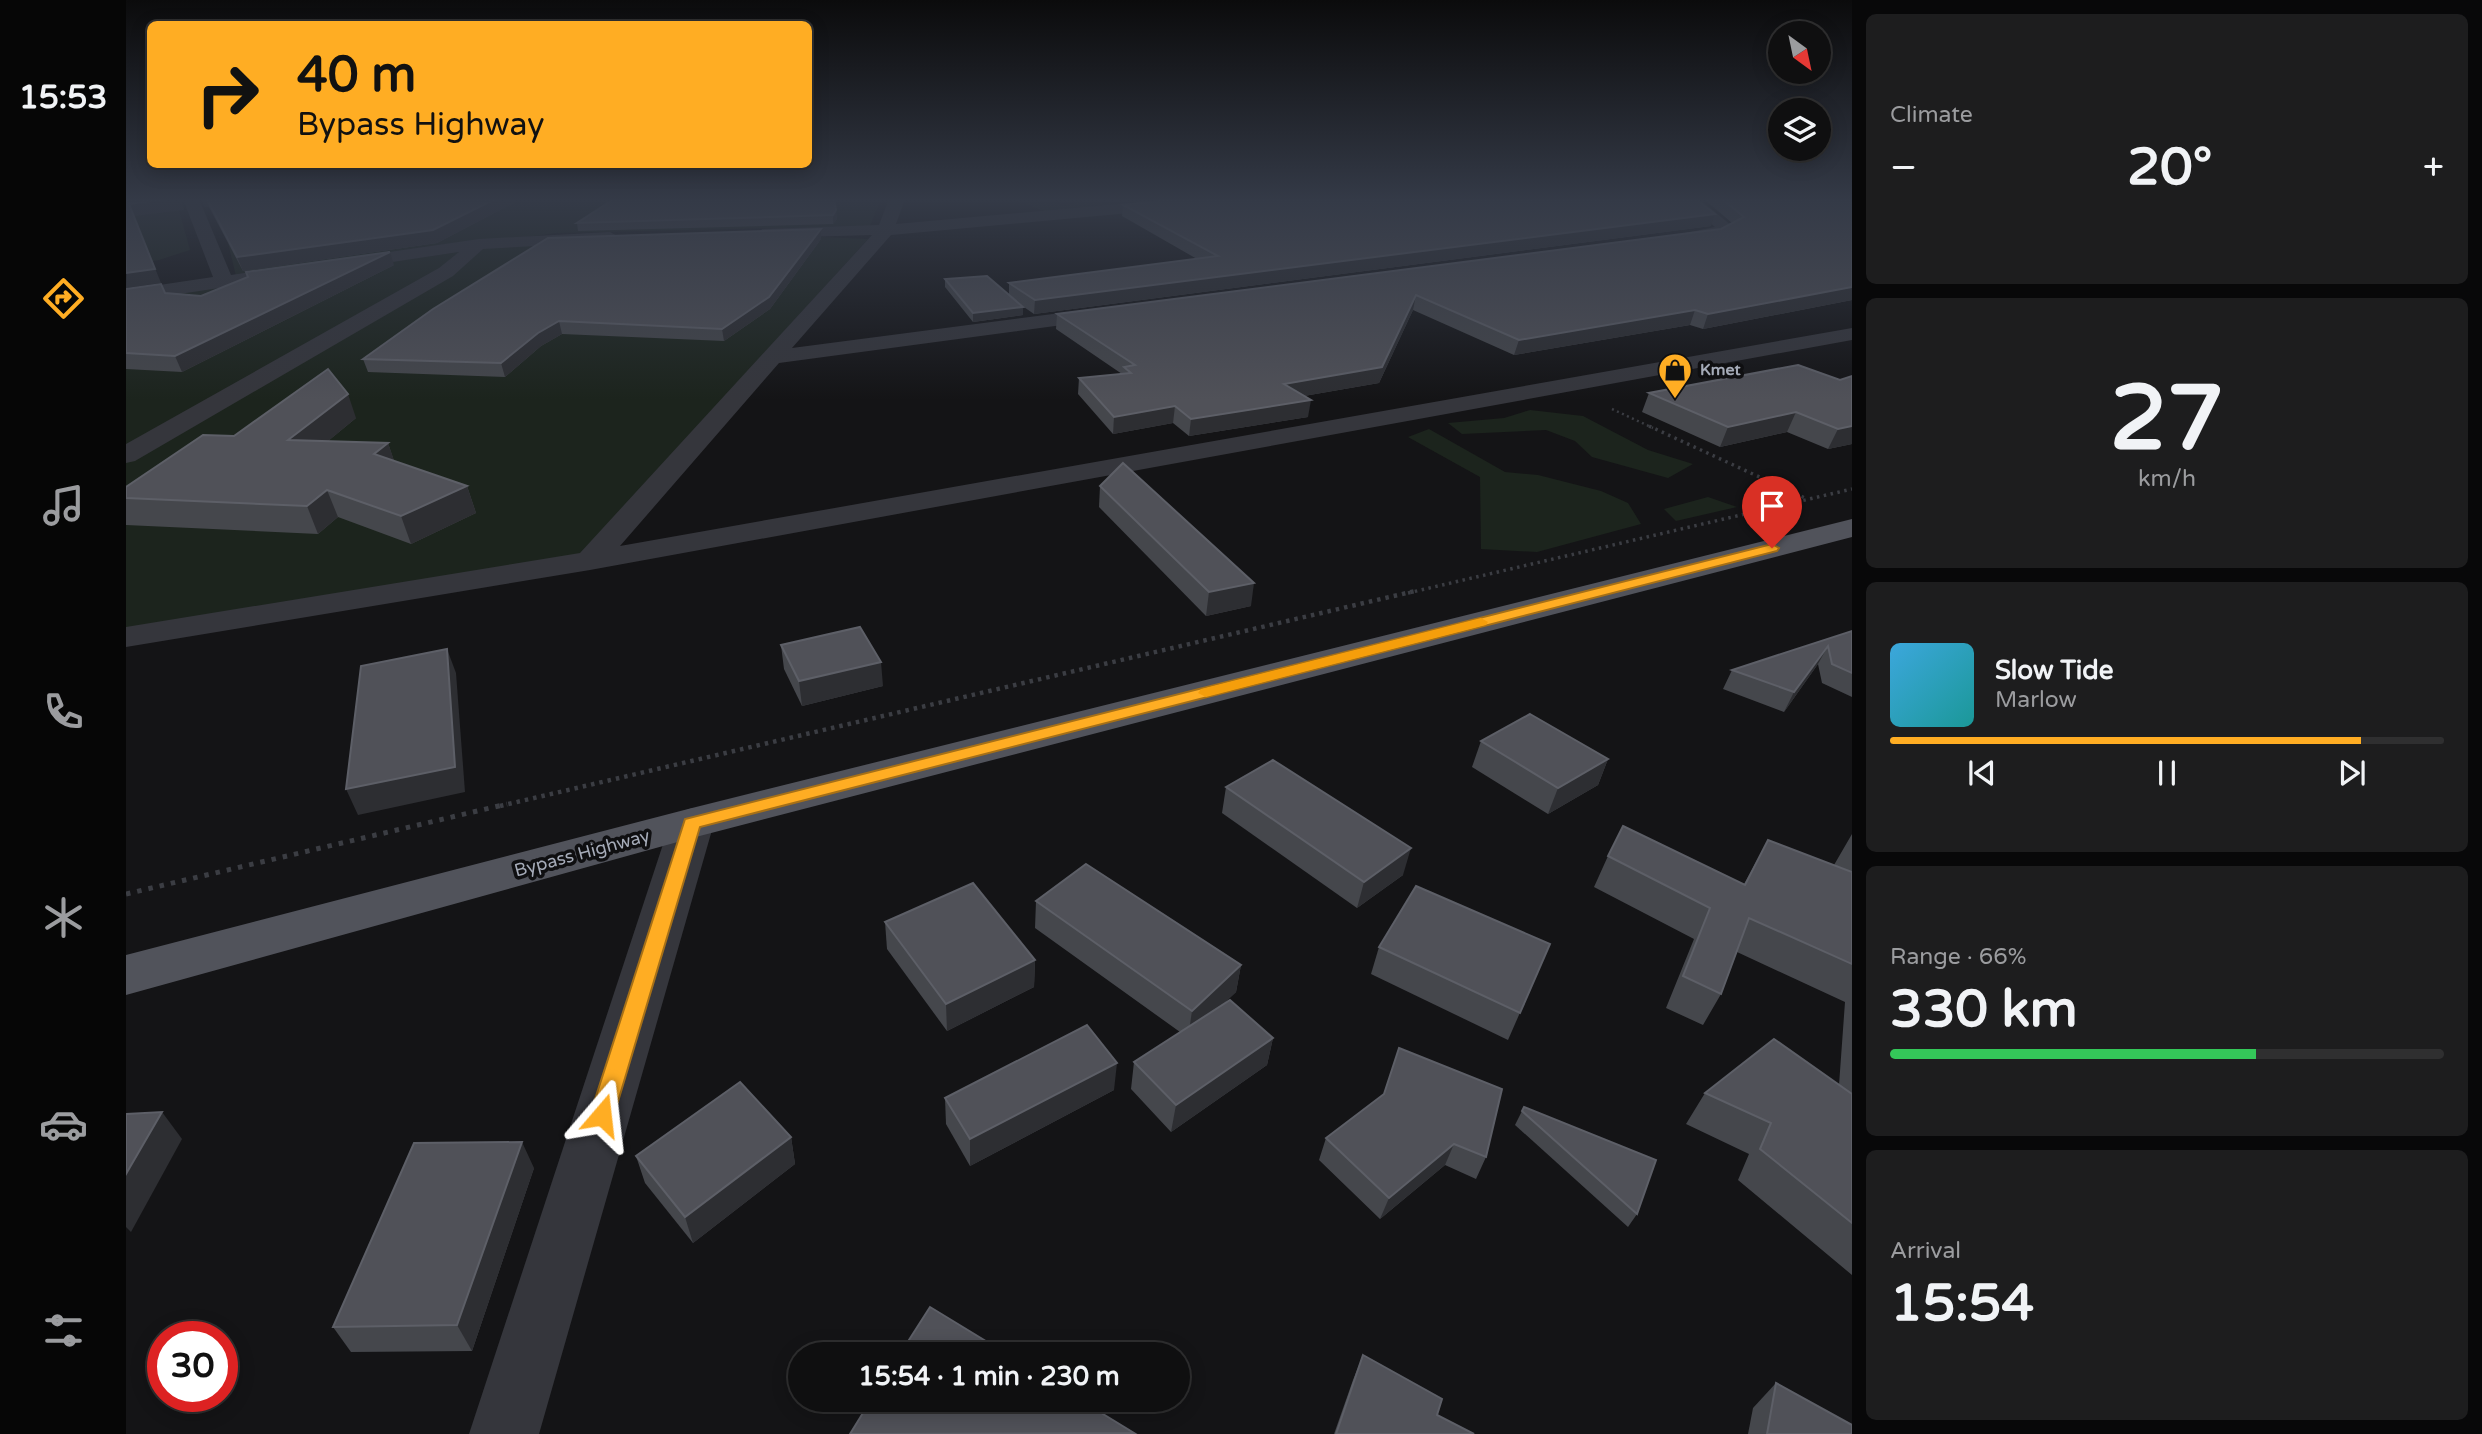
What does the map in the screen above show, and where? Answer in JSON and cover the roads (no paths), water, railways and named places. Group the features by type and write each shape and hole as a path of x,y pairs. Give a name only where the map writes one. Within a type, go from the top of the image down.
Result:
{"main road":[{"name":"Bypass Highway","path":"126,975 692,823 1852,528"}],"street":[{"path":"218,266 224,282"},
{"path":"126,296 332,266"},
{"path":"126,455 453,266"},
{"path":"590,561 855,266"},
{"path":"775,357 1121,312"},
{"path":"126,637 590,561 1852,334"},
{"path":"504,1434 692,823"}],"place":[{"name":"Kmet","path":"1675,400"}]}
